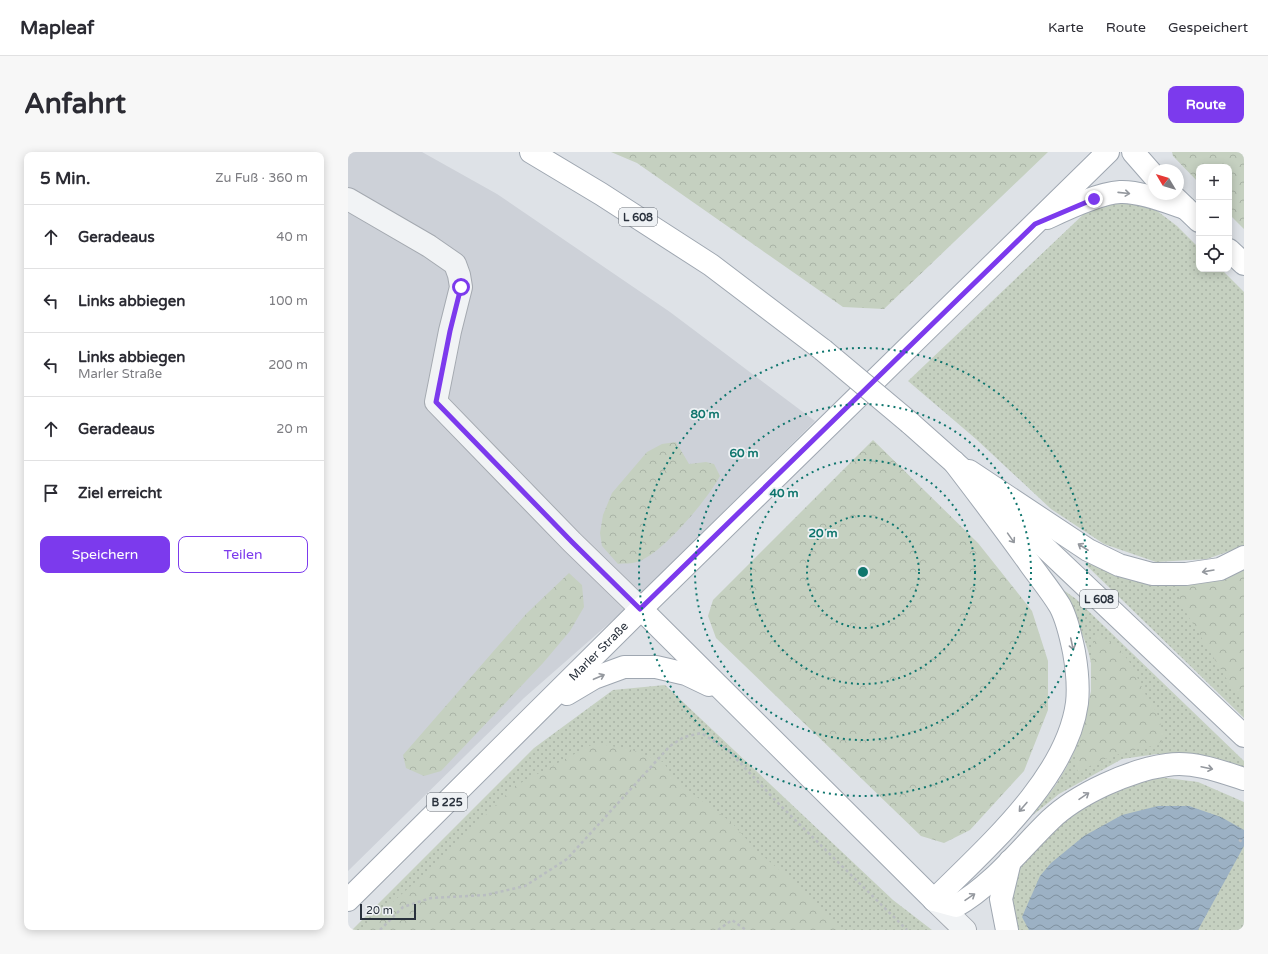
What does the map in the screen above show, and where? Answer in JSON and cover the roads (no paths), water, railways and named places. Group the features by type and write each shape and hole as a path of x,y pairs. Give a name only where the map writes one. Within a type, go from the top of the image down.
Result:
{"main road":[{"name":"L 608","path":"531,152 607,198 711,266 823,350 954,462 1244,736"},
{"name":"Marler Straße","path":"348,900 541,710 640,609 1108,152"},
{"path":"1134,152 1148,169"},
{"path":"1035,224 1094,199 1120,192 1152,197 1185,208"},
{"path":"1232,253 1244,264"},
{"path":"954,462 1088,550 1119,564 1152,574 1186,574 1220,568 1244,557"},
{"path":"934,900 1007,825 1048,776 1068,736 1077,704 1078,687 1078,671 1071,638 1060,607 954,462"},
{"path":"640,609 934,900 956,906 973,896 1052,818 1087,793 1122,777 1167,765 1206,767 1244,779"},
{"path":"541,710 594,678 624,667 656,667 686,674 721,690"},
{"path":"1007,930 1001,899 1010,861"}],"lane":[{"path":"348,199 430,246 455,264 459,274 461,287 450,331 436,402 572,542 640,609"},
{"path":"934,900 965,930"}],"water":[{"path":"1158,806 1189,806 1221,817 1244,830 1244,846 1198,930 1029,930 1022,917 1040,876 1051,863 1084,836 1122,815"}]}
